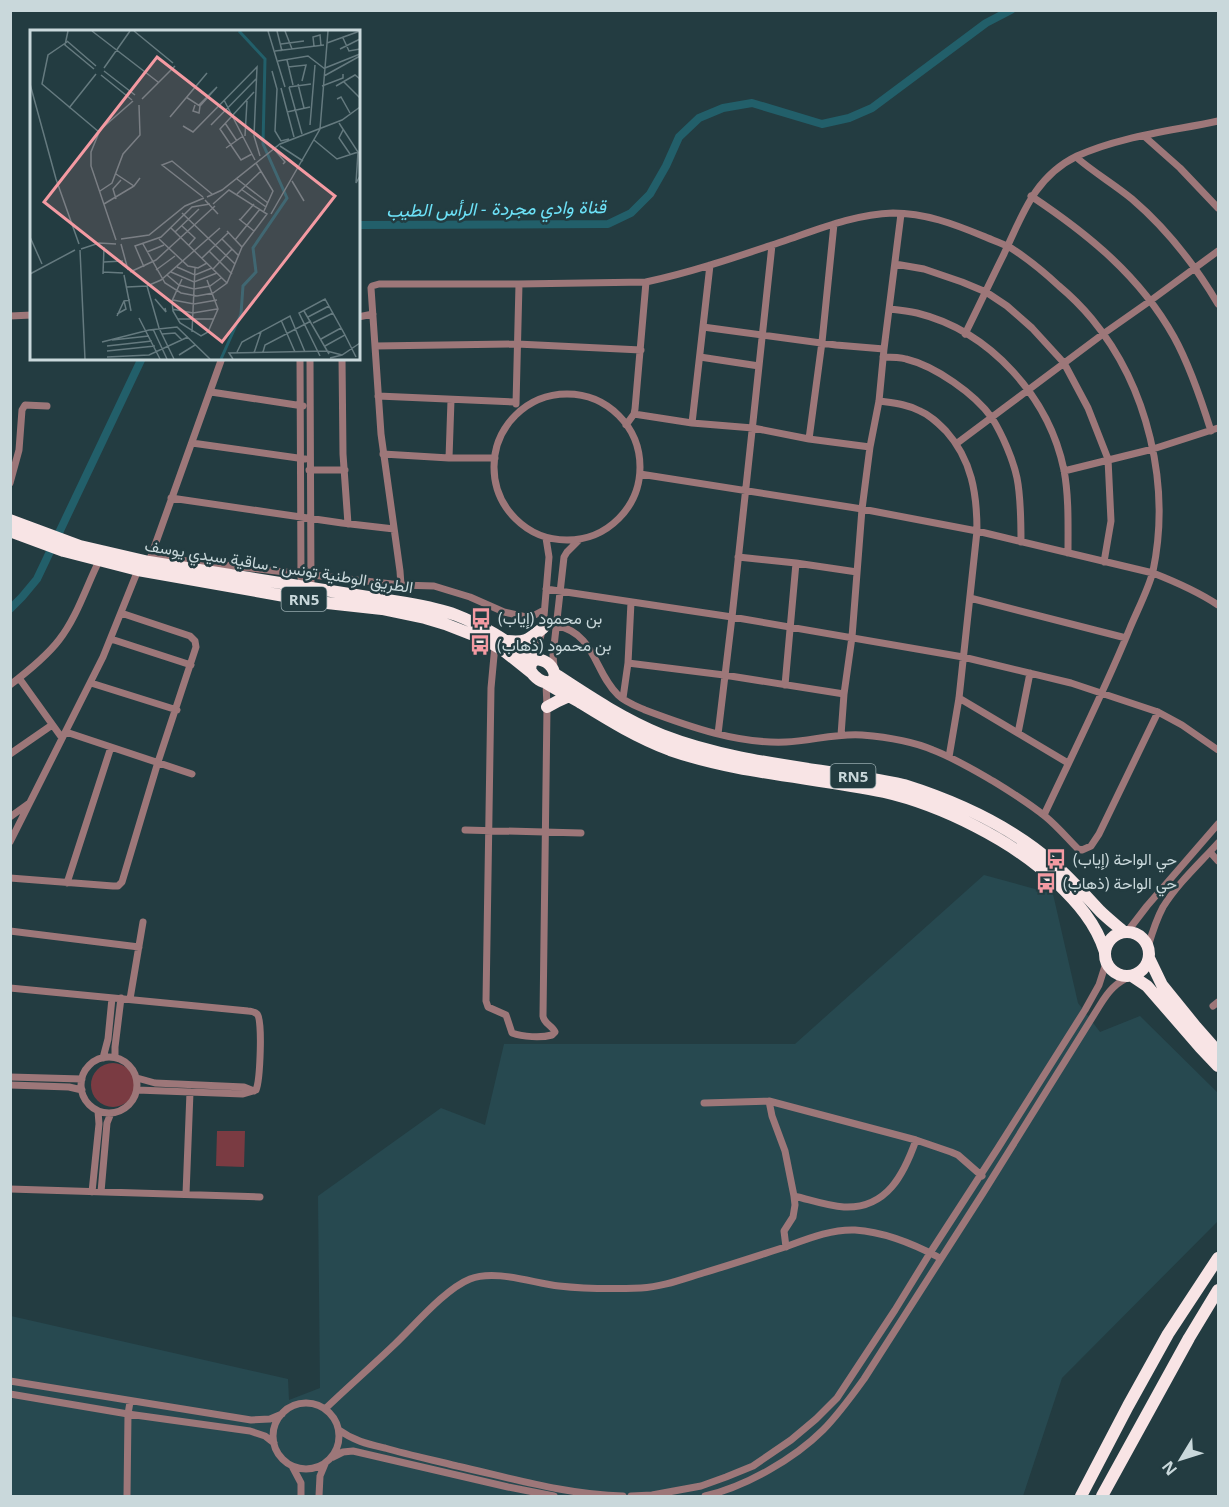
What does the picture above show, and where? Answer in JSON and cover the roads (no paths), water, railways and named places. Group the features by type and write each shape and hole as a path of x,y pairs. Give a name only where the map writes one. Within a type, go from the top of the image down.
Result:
{"highway":[{"name":"الطريق الوطنية تونس - ساقية سيدي يوسف","path":"10,520 34,534 99,561 318,602 382,609 411,615 501,643 534,660"},
{"name":"الطريق الوطنية تونس - ساقية سيدي يوسف","path":"10,531 34,534"},
{"name":"الطريق الوطنية تونس - ساقية سيدي يوسف","path":"66,546 107,554 306,581 445,611 474,623 501,643 532,673"},
{"path":"501,643 523,642 543,628"},
{"name":"RN5","path":"534,660 541,659 573,687 618,714 686,743 736,756 904,785 963,807 995,824 1040,853 1064,873 1101,912 1126,932 1140,936 1162,985 1218,1052"},
{"path":"532,673 530,665 534,660"},
{"path":"546,683 555,677 554,671"},
{"name":"RN5","path":"532,673 539,680 628,731 669,749 741,768 899,796 966,821 1045,872 1083,911 1101,938 1105,957"},
{"path":"548,707 569,696"},
{"path":"1126,932 1117,934 1107,945 1105,957 1115,974 1131,976 1141,972 1145,968 1148,953"},
{"path":"1131,976 1147,986 1218,1066"},
{"path":"1081,1497 1168,1334 1218,1258"},
{"path":"1102,1497 1189,1338 1218,1290"}],"street":[{"path":"965,334 1018,221 1031,196 1042,182 1076,157 1104,146 1218,122"},
{"path":"1144,136 1180,168 1218,208"},
{"path":"1076,157 1150,215 1196,268 1218,304"},
{"path":"1031,196 1092,240 1136,283 1174,337 1215,429 1153,449 1064,471"},
{"path":"841,735 852,637 862,509 879,401 901,214"},
{"path":"401,585 383,454 371,288 375,284 646,282 675,276 834,224 867,216 901,214 945,221 1007,246 1044,272 1092,318 1119,359 1145,414 1153,449 1159,503 1153,573 1102,693 1044,815"},
{"path":"809,439 834,224"},
{"path":"717,734 732,617 772,245"},
{"path":"956,444 1218,251"},
{"path":"895,264 924,269 986,292 1007,306 1032,328 1064,363 1088,408 1108,459 1111,521 1104,562"},
{"path":"692,423 710,265"},
{"path":"626,425 634,414 646,282"},
{"path":"518,412 515,402 519,284"},
{"path":"890,309 917,313 960,330 980,342 1029,389 1055,442 1064,471 1068,553"},
{"path":"360,317 373,314"},
{"path":"10,316 30,315"},
{"path":"703,327 822,342 884,353 906,359 953,381 992,418 1011,459 1017,479 1021,542"},
{"path":"375,346 517,344 641,350"},
{"path":"700,357 759,366"},
{"path":"150,559 221,360"},
{"path":"300,360 301,517 306,581"},
{"path":"306,581 310,518 310,360"},
{"path":"342,360 342,411 348,524"},
{"path":"211,392 310,406"},
{"path":"572,394 598,401 608,407 626,425 632,433 640,456 640,474 633,495 622,514 610,526 579,540 555,541 537,534 517,519 504,504 494,469 496,447 518,412 538,400 554,395 572,394"},
{"path":"378,396 515,402"},
{"path":"449,458 451,400"},
{"path":"879,401 901,404 922,411 942,427 967,462 974,488 977,505 977,531 959,698 950,757"},
{"path":"10,483 19,450 22,410 25,405 47,406"},
{"path":"634,414 692,423 753,428 809,439 870,447"},
{"path":"192,443 309,460"},
{"path":"383,454 495,458"},
{"path":"309,470 345,470"},
{"path":"640,474 862,509 977,531 1153,573 1199,592 1218,605"},
{"path":"171,498 394,529"},
{"path":"534,660 543,628 549,554 546,538"},
{"path":"554,671 553,655 564,557 579,540"},
{"path":"738,557 857,572"},
{"path":"10,685 51,649 62,635 99,561"},
{"path":"785,685 796,563"},
{"path":"10,842 91,683 138,570"},
{"path":"306,581 434,586 471,597 504,612 526,617 531,617 544,610"},
{"path":"546,589 852,637 963,657 1030,673 1071,683 1158,712 1182,725 1218,750"},
{"path":"970,598 1126,638"},
{"path":"623,699 628,663 630,602"},
{"path":"10,878 113,886 118,886 122,882 196,643 194,638 121,613"},
{"path":"557,626 572,630 590,649 616,693 643,709 717,734 756,741 784,742 860,735 920,745 950,757 1009,791 1044,815 1078,849 1082,850 1090,846 1099,834 1158,712"},
{"path":"111,639 191,665"},
{"path":"501,643 491,688 486,1004 506,1015 512,1033 517,1035 546,1036 555,1032 543,1016 548,707 546,683"},
{"path":"628,663 844,694"},
{"path":"1017,733 1030,673"},
{"path":"19,678 52,725 64,735 111,747 192,774"},
{"path":"91,683 177,710"},
{"path":"959,698 1068,763"},
{"path":"10,754 52,725"},
{"path":"67,883 111,747"},
{"path":"10,817 30,803"},
{"path":"1126,932 1218,824"},
{"path":"465,830 581,833"},
{"path":"1148,953 1152,931 1162,908 1174,891 1218,843"},
{"path":"1210,852 1218,861"},
{"path":"115,1057 115,1047 143,922"},
{"path":"10,931 139,947"},
{"path":"631,1497 701,1486 753,1466 791,1440 837,1398 1085,1010 1099,985 1105,957"},
{"path":"705,1497 739,1485 798,1451 822,1431 843,1408 864,1379 989,1183 1100,1005 1120,980 1131,976"},
{"path":"10,988 248,1011 257,1014 260,1023 260,1067 256,1090 243,1094 137,1090"},
{"path":"103,1058 108,1040 112,998"},
{"path":"115,1057 129,1065 134,1071 137,1078 137,1090 134,1099 120,1111 111,1113 98,1111 87,1102 82,1090 84,1072 95,1060 115,1057"},
{"path":"10,1077 82,1079"},
{"path":"137,1078 156,1083 244,1087 254,1091"},
{"path":"10,1085 69,1087 82,1090"},
{"path":"186,1194 190,1092"},
{"path":"704,1103 769,1101 916,1140 958,1155 989,1183"},
{"path":"769,1101 785,1151 794,1196 793,1217 784,1231 786,1246"},
{"path":"92,1192 99,1124 98,1111"},
{"path":"101,1192 106,1123 111,1113"},
{"path":"794,1196 843,1207 853,1207 876,1200 898,1181 916,1140"},
{"path":"10,1189 260,1197"},
{"path":"325,1408 447,1293 479,1276 489,1275 579,1288 649,1287 696,1275 829,1233 854,1230 891,1236 940,1258"},
{"path":"10,1381 250,1420 270,1419 297,1404 316,1404 331,1414 339,1430 337,1449 333,1456 326,1463 309,1470 292,1466 284,1461 274,1443 274,1428 282,1414"},
{"path":"10,1394 250,1431 265,1436 274,1443"},
{"path":"127,1497 130,1401"},
{"path":"339,1430 350,1438 410,1455 573,1491 623,1497"},
{"path":"333,1456 353,1451 555,1497"},
{"path":"319,1497 320,1476 326,1463"},
{"path":"292,1466 302,1483 301,1497"}],"waterway":[{"name":"قناة وادي مجردة - الرأس الطيب","path":"360,225 608,224 631,213 650,194 679,137 699,118 723,108 752,103 822,124 849,118 872,108 986,23 1011,10"},
{"name":"قناة وادي مجردة - الرأس الطيب","path":"10,609 37,579 141,360"}],"place":[{"name":"بن محمود (إياب)","path":"481,618"},
{"name":"بن محمود (ذهاب)","path":"480,645"},
{"name":"حي الواحة (إياب)","path":"1056,859"},
{"name":"حي الواحة (ذهاب)","path":"1046,883"}]}
